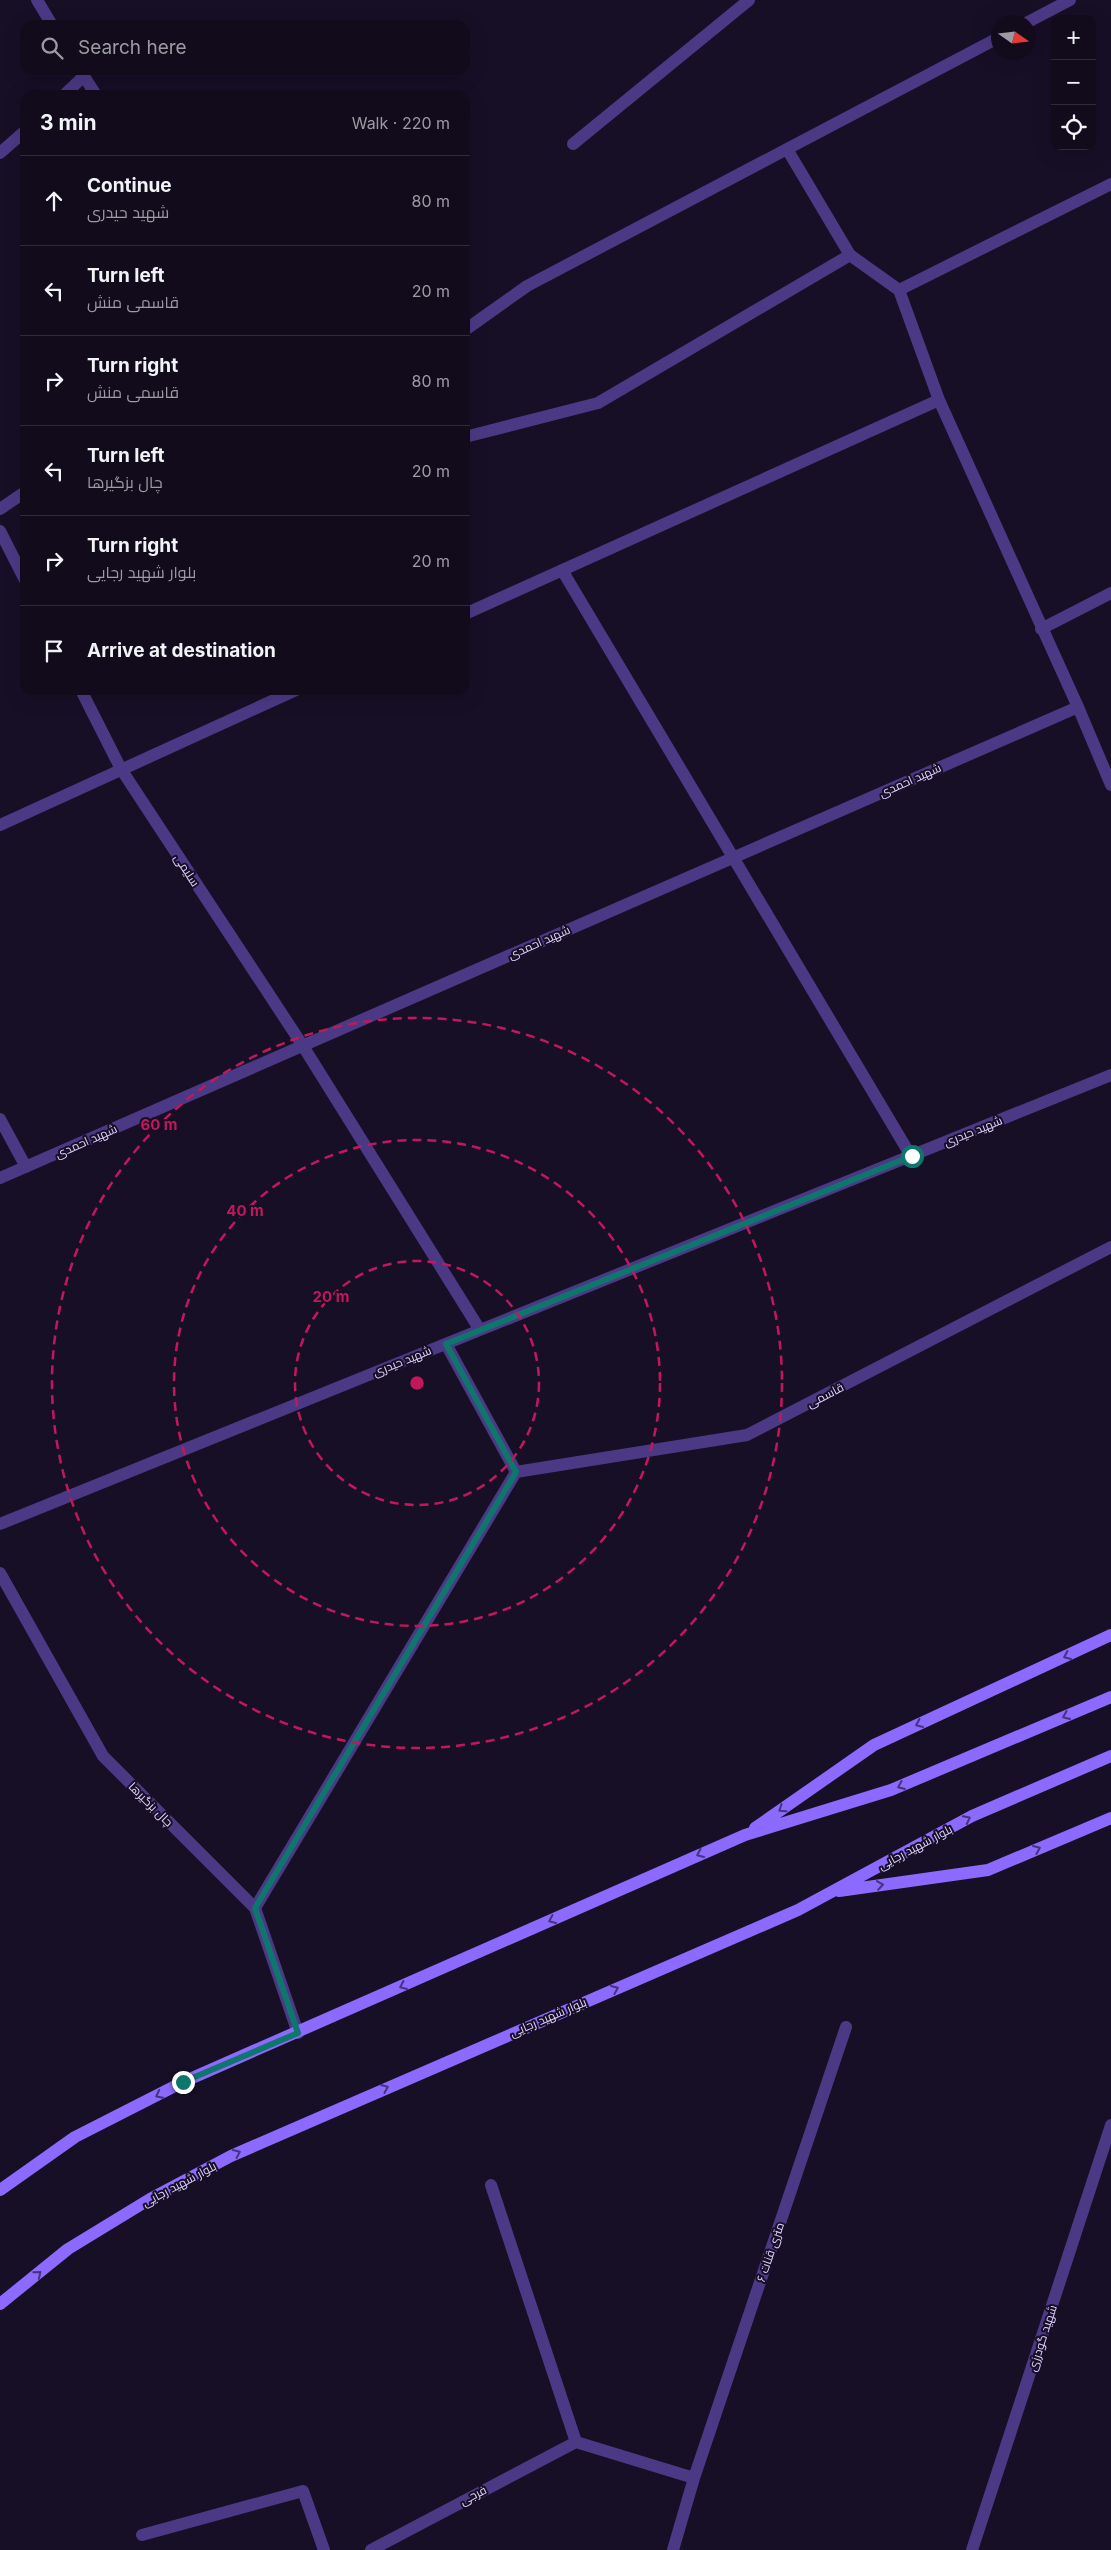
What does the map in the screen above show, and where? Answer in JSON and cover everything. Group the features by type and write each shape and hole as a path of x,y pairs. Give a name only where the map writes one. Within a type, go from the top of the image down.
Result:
{"main road":[{"path":"745,1835 874,1745 1111,1635"},
{"path":"0,2190 75,2137 183,2082 745,1835 891,1790 1111,1697"},
{"name":"بلوار شهید رجایی","path":"0,2304 68,2249 150,2199 231,2156 798,1910 972,1816 1111,1756"},
{"path":"832,1892 988,1870 1111,1818"}],"street":[{"path":"37,0 49,20"},
{"path":"573,144 749,0"},
{"path":"1036,18 1070,0"},
{"path":"470,326 527,286 991,42"},
{"path":"68,90 80,75"},
{"path":"83,75 93,90"},
{"path":"0,153 20,135"},
{"path":"788,148 850,255 899,290 939,400 1078,707 1111,785"},
{"path":"899,290 1111,184"},
{"path":"470,436 598,403 850,255"},
{"path":"470,612 939,400"},
{"path":"0,509 20,495"},
{"path":"0,531 20,570"},
{"path":"562,570 912,1156"},
{"path":"1042,629 1111,593"},
{"name":"سلیمی","path":"84,695 121,769 302,1046 480,1330"},
{"path":"0,825 285,695"},
{"name":"شهید احمدی","path":"0,1178 1078,707"},
{"name":"شهید حیدری","path":"0,1524 1111,1075"},
{"path":"0,1119 26,1167"},
{"name":"قاسمی","path":"516,1472 747,1435 1111,1247"},
{"path":"255,1908 516,1472 446,1344"},
{"name":"چال بزگیرها","path":"2,1581 103,1756 255,1908 298,2033"},
{"name":"۶ متری قنات","path":"673,2550 694,2478 846,2027"},
{"name":"شهید گودرزی","path":"972,2550 1111,2125"},
{"path":"491,2185 576,2442 694,2478"},
{"name":"فرجی","path":"371,2550 576,2442"},
{"path":"142,2535 303,2492 324,2550"}],"route":[{"path":"183,2082 298,2033 255,1908 516,1472 446,1344 912,1156"}]}
